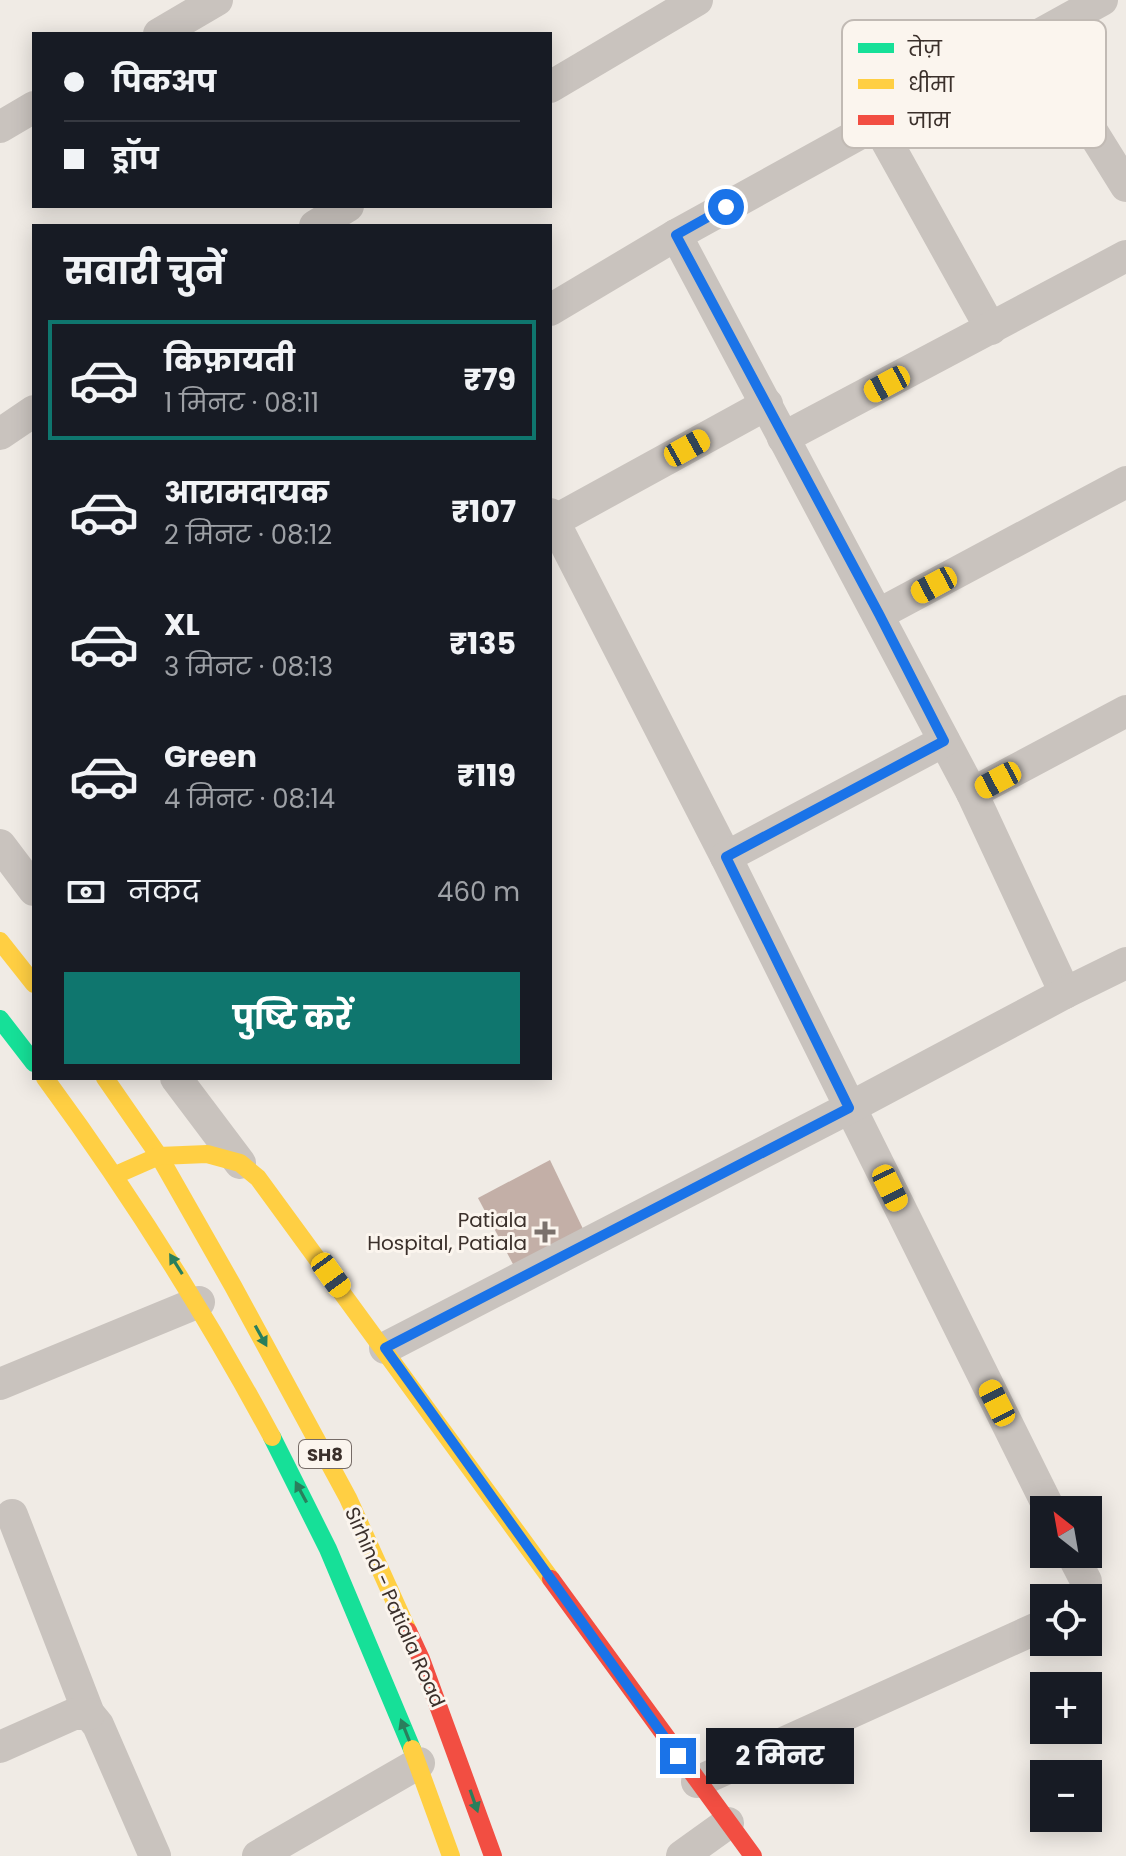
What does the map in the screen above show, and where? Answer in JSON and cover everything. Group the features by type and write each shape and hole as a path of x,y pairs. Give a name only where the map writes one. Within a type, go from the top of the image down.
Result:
{"main road":[{"path":"0,941 32,981"},
{"path":"0,1019 32,1060"},
{"path":"47,1080 118,1174 199,1302 306,1502 346,1584 419,1763 444,1853"},
{"name":"Sirhind - Patiala Road","path":"106,1080 159,1156 248,1312 348,1498 421,1659 493,1856"},
{"path":"118,1174 159,1156 207,1154 240,1163 258,1178 753,1856"}],"street":[{"path":"162,32 217,0"},
{"path":"552,86 697,0"},
{"path":"1066,20 1102,0"},
{"path":"0,127 32,108"},
{"path":"552,309 676,235 842,143"},
{"path":"890,148 991,329"},
{"path":"1102,148 1126,186"},
{"path":"318,224 345,208"},
{"path":"676,235 972,793 1065,993"},
{"path":"783,438 1126,256"},
{"path":"767,404 552,517 726,857 1043,1496"},
{"path":"0,434 32,412"},
{"path":"879,614 1126,482"},
{"path":"972,793 1126,711"},
{"path":"726,857 944,741"},
{"path":"0,845 32,887"},
{"path":"385,1348 1126,963"},
{"path":"178,1080 240,1163"},
{"path":"0,1384 199,1302"},
{"path":"12,1515 89,1714 98,1725 155,1856"},
{"path":"697,1782 1030,1631"},
{"path":"0,1747 74,1714 89,1714"},
{"path":"258,1856 419,1763"},
{"path":"682,1856 728,1823"}],"building":[{"path":"550,1160 584,1231 514,1266 478,1198"}],"traffic: fast":[{"path":"0,1019 32,1060"},
{"path":"272,1437 328,1549 412,1749"}],"traffic: slow":[{"path":"0,941 32,981"},
{"path":"46,1080 165,1253 272,1437"},
{"path":"106,1080 159,1156 233,1286 348,1498 408,1631"},
{"path":"118,1174 159,1156 207,1154 240,1163 258,1178 551,1579"},
{"path":"412,1749 451,1856"}],"traffic: jam":[{"path":"551,1579 753,1856"},
{"path":"408,1631 493,1856"}],"place":[{"name":"Patiala Hospital, Patiala","path":"545,1232"}],"route":[{"path":"678,1756 385,1348 849,1108 726,857 944,741 676,235 726,207"}]}
